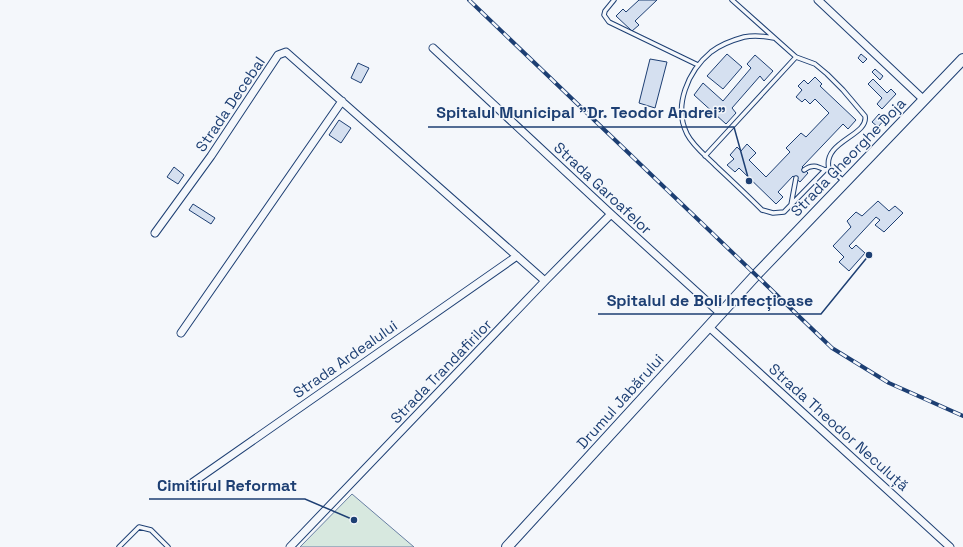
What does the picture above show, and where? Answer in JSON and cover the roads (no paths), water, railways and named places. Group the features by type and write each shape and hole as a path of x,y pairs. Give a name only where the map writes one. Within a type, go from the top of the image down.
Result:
{"main road":[{"name":"Strada Gheorghe Doja","path":"755,276 963,58"},
{"name":"Drumul Jabărului","path":"507,547 755,276"}],"street":[{"path":"818,0 924,100"},
{"name":"Strada Garoafelor","path":"433,48 721,314"},
{"name":"Strada Decebal","path":"155,233 211,156 278,55 286,52 545,281"},
{"path":"181,333 342,101"},
{"name":"Strada Trandafirilor","path":"290,547 611,214"},
{"name":"Strada Ardealului","path":"189,485 516,256"},
{"name":"Strada Theodor Neculuță","path":"709,327 950,547"}],"lane":[{"path":"614,0 605,11 606,19 609,22 698,65"},
{"path":"732,0 796,57 815,64 827,74 865,116 863,126 834,148 830,153 827,170 784,212 773,213 762,210 705,156 688,135 682,120 682,109 685,87 698,65 711,52 744,37 758,36 774,38"},
{"path":"705,156 796,57"},
{"path":"804,170 810,166 818,166 845,182"},
{"path":"791,206 796,178"},
{"path":"119,547 139,527 151,530 168,547"}],"railway":[{"path":"469,0 832,348 889,383 963,416"}],"place":[{"name":"Spitalul Municipal \"Dr. Teodor Andrei\"","path":"749,181"},
{"name":"Spitalul de Boli Infecțioase","path":"869,255"},
{"name":"Cimitirul Reformat","path":"354,520"}]}
